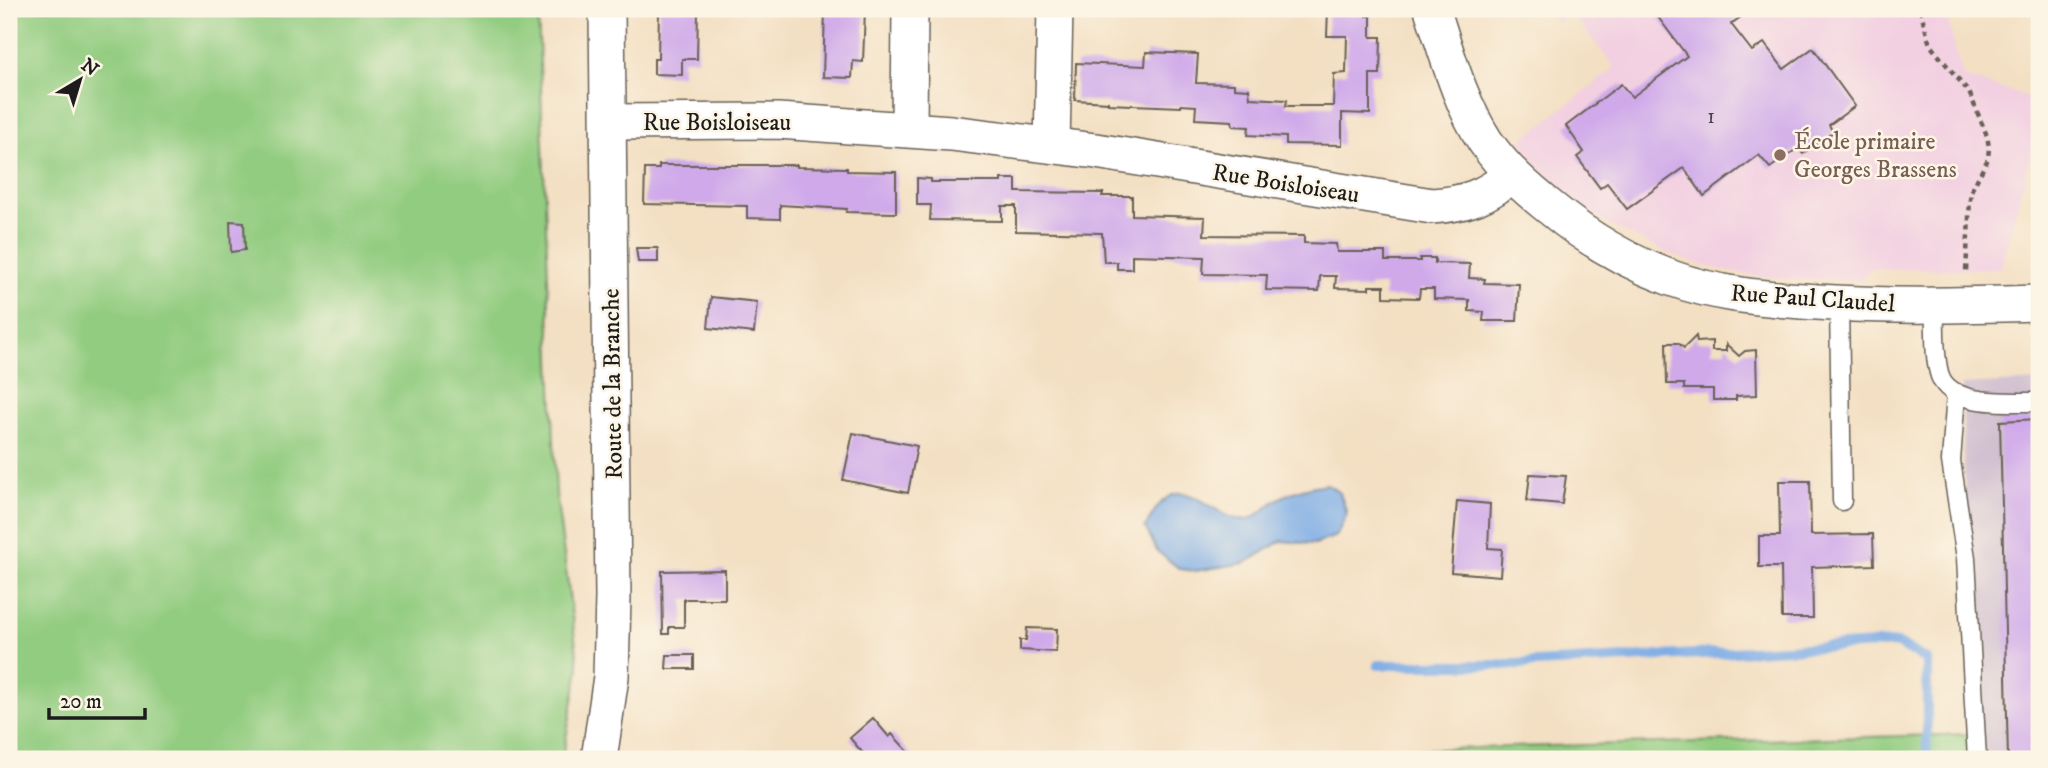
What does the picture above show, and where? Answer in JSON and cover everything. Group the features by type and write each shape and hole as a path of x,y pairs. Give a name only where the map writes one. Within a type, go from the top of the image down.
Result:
{"street":[{"name":"Route de la Branche","path":"598,759 611,677 614,597 607,9"},
{"path":"909,129 910,9"},
{"path":"1052,145 1055,9"},
{"name":"Rue Paul Claudel","path":"1432,9 1467,107 1486,142 1512,173 1557,214 1597,242 1632,261 1672,278 1754,297 1839,304 2039,303"},
{"name":"Rue Boisloiseau","path":"609,122 778,121 909,129 1052,145 1433,206 1460,204 1476,199 1512,173"}],"lane":[{"path":"1839,304 1842,500"},
{"path":"1949,305 1938,369 1942,380 1956,393 1966,397 1989,401 2039,402"},
{"path":"1956,393 1951,461 1966,558 1977,759"}],"path":[{"path":"1920,9 1930,45 1975,101 1989,147 1988,159 1971,191 1949,305"}],"shaded area":[{"name":"École primaire Georges Brassens","path":"1547,9 1945,9 1963,77 2039,100 2039,122 2000,269 1869,269 1862,280 1748,275 1703,266 1666,252 1608,224 1579,204 1539,168 1520,141 1615,68 1571,12 1557,22"},
{"path":"2039,381 2039,759 1971,759 1962,385"}],"green space":[{"path":"9,9 538,9 556,494 579,669 562,759 9,759"},
{"path":"1971,734 1971,759 1409,759 1408,750"}],"water":[{"path":"1327,484 1340,493 1347,514 1336,536 1315,544 1282,541 1245,563 1195,571 1180,569 1157,551 1145,527 1158,506 1171,495 1182,493 1193,496 1226,515 1249,519 1286,495"}],"building":[{"path":"659,9 698,9 697,59 682,59 682,75 654,74 654,59 658,59"},
{"path":"825,9 865,9 863,62 853,61 852,78 823,77"},
{"path":"1328,9 1366,9 1366,16 1371,16 1371,37 1381,37 1380,74 1370,74 1370,114 1342,113 1342,145 1286,144 1286,137 1248,135 1249,127 1233,126 1232,121 1195,119 1196,106 1108,104 1075,100 1076,63 1145,66 1146,52 1198,54 1196,83 1234,84 1234,88 1249,89 1250,98 1287,100 1286,106 1333,106 1334,74 1346,73 1347,36 1327,36"},
{"path":"1652,9 1752,9 1731,24 1752,51 1764,43 1784,69 1813,48 1855,106 1829,125 1833,132 1803,154 1798,148 1770,168 1759,155 1704,196 1684,168 1627,209 1607,183 1600,188 1577,157 1584,152 1566,126 1621,84 1632,97 1687,56"},
{"path":"659,165 797,165 847,168 847,171 896,172 896,213 846,212 847,209 780,205 780,219 747,218 747,206 644,204 645,169 659,169"},
{"path":"917,178 931,179 931,182 1001,182 1001,179 1016,179 1016,192 1132,196 1132,215 1205,217 1204,235 1304,236 1304,243 1336,244 1337,252 1385,252 1385,261 1435,258 1435,263 1470,264 1469,278 1485,279 1484,283 1519,284 1517,321 1483,321 1484,312 1469,311 1469,300 1434,299 1434,289 1420,289 1419,298 1384,297 1384,286 1369,286 1369,289 1335,288 1336,276 1320,276 1319,291 1266,290 1267,275 1203,274 1204,257 1132,255 1132,269 1117,269 1117,262 1104,262 1102,233 1016,231 1016,206 1002,206 1002,221 930,220 931,205 917,205"},
{"path":"230,221 244,222 245,250 231,252"},
{"path":"636,248 658,248 658,262 638,262"},
{"path":"711,297 757,302 754,333 708,328"},
{"path":"1696,336 1697,342 1712,341 1712,351 1726,351 1726,344 1739,356 1745,351 1756,350 1757,395 1736,396 1736,400 1713,400 1713,389 1684,389 1684,384 1667,384 1666,343 1678,343 1684,348"},
{"path":"2039,419 2039,759 2008,759 2000,421"},
{"path":"853,433 917,446 908,493 843,480"},
{"path":"1530,474 1566,476 1562,504 1527,501"},
{"path":"1779,481 1810,481 1811,535 1873,534 1874,565 1812,567 1813,618 1782,618 1781,567 1759,567 1759,536 1780,536"},
{"path":"1457,501 1490,504 1488,548 1502,549 1500,576 1451,572"},
{"path":"725,570 725,599 684,599 684,627 669,627 669,634 663,634 662,571"},
{"path":"1027,628 1057,629 1056,652 1020,650 1020,640 1026,640"},
{"path":"667,655 694,655 694,669 666,669"},
{"path":"873,718 889,737 892,734 915,759 865,759 867,758 850,738"}],"waterway":[{"path":"1378,665 1499,665 1896,643 1927,660 1927,759"}],"place":[{"name":"École primaire Georges Brassens","path":"1780,155"}]}
